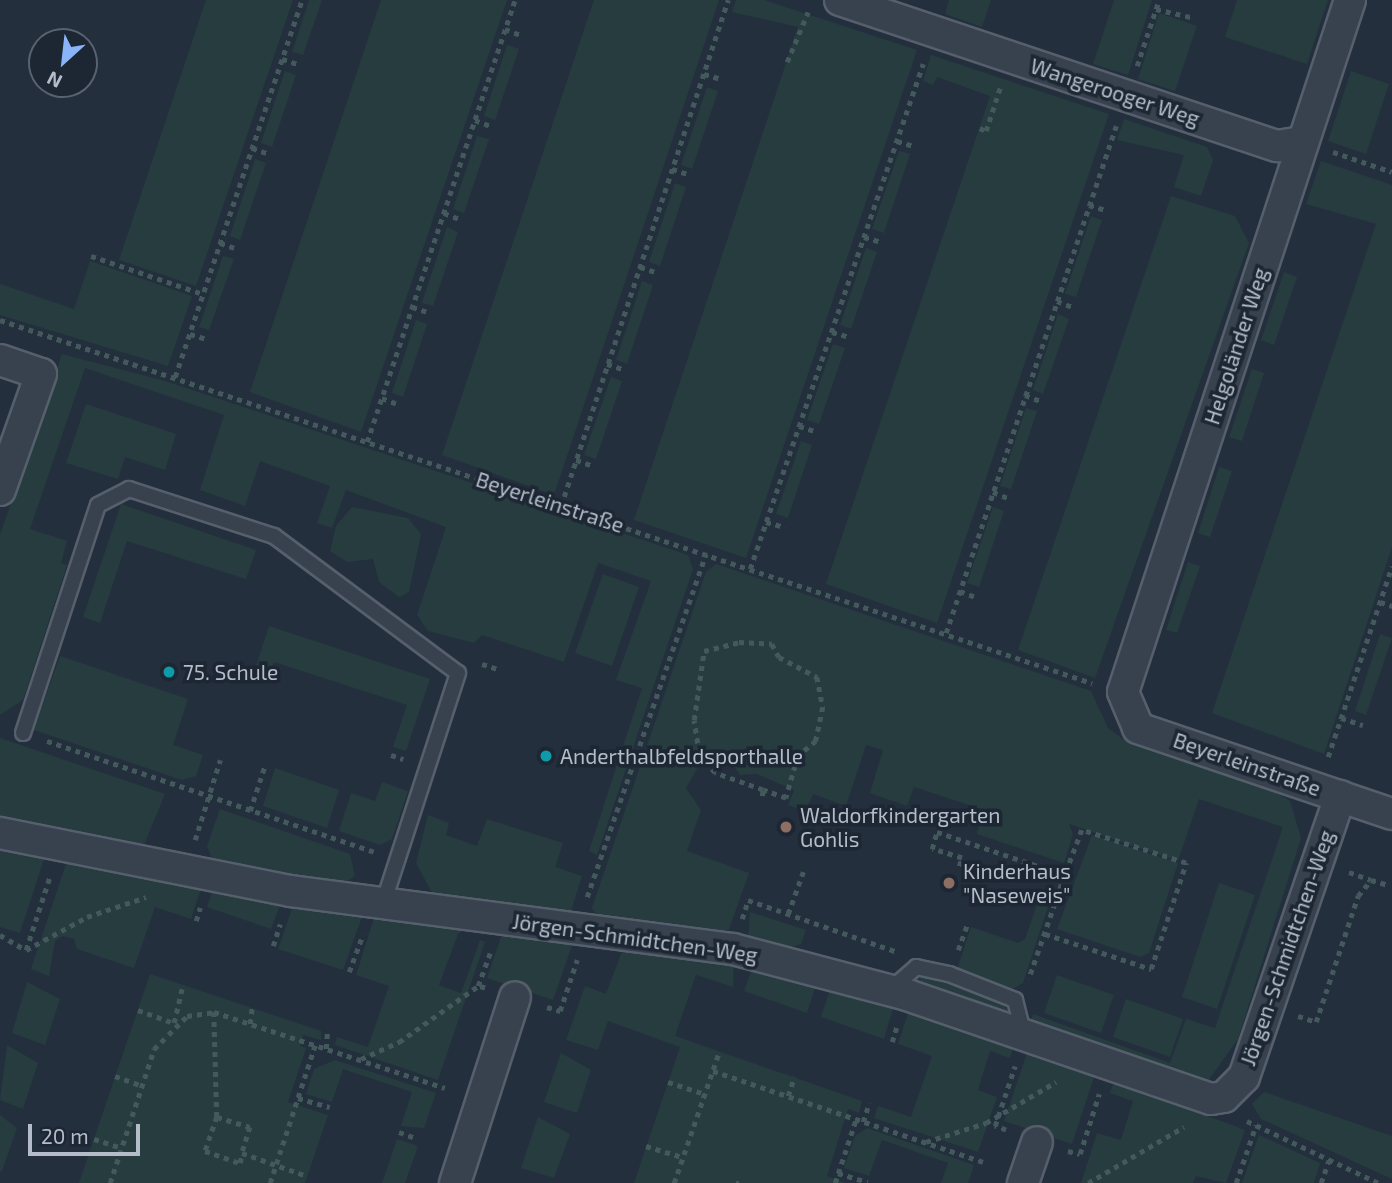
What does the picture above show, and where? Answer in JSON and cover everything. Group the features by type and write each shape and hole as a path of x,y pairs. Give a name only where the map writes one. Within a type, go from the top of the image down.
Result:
{"street":[{"name":"Wangerooger Weg","path":"840,0 1278,146 1302,142"},
{"name":"Helgoländer Weg","path":"1112,689 1350,0"},
{"path":"0,360 41,374 0,490"},
{"name":"Beyerleinstraße","path":"1112,689 1138,728 1392,814"},
{"name":"Jörgen-Schmidtchen-Weg","path":"0,833 59,848 184,872 383,904 733,949 1022,1023 1108,1067 1211,1099 1235,1088 1340,796"},
{"path":"455,1183 515,997"},
{"path":"1023,1183 1037,1142"}],"lane":[{"path":"23,733 98,505 129,489 274,536 458,673 383,904"},
{"path":"890,990 916,967 1004,994 1022,1023"}],"path":[{"path":"175,377 302,0"},
{"path":"367,442 515,0"},
{"path":"561,506 728,0"},
{"path":"1133,80 1159,0"},
{"path":"787,62 809,8"},
{"path":"1156,9 1192,18"},
{"path":"505,29 523,36"},
{"path":"750,569 934,32"},
{"path":"282,59 300,65"},
{"path":"704,74 722,79"},
{"path":"980,128 986,131 1005,74"},
{"path":"946,633 1121,112"},
{"path":"475,120 493,127"},
{"path":"897,141 913,146"},
{"path":"1302,142 1392,172"},
{"path":"252,148 269,154"},
{"path":"672,169 690,175"},
{"path":"1089,205 1105,210"},
{"path":"444,213 461,220"},
{"path":"864,237 881,242"},
{"path":"220,243 237,249"},
{"path":"91,256 203,294"},
{"path":"640,267 658,273"},
{"path":"1057,301 1073,307"},
{"path":"412,307 430,313"},
{"name":"Beyerleinstraße","path":"0,320 1112,689"},
{"path":"832,332 849,337"},
{"path":"190,334 206,339"},
{"path":"607,364 625,370"},
{"path":"1025,395 1041,401"},
{"path":"382,398 400,405"},
{"path":"799,426 817,432"},
{"path":"576,460 593,466"},
{"path":"993,492 1008,498"},
{"path":"766,522 785,527"},
{"path":"588,929 587,896 706,554"},
{"path":"1327,761 1392,566"},
{"path":"960,591 975,597"},
{"path":"1380,602 1392,606"},
{"path":"739,642 772,644 779,657 817,677 823,707 816,741 797,756 786,798 763,793 715,773 699,752 694,720 704,651 739,642"},
{"path":"1341,718 1363,725"},
{"path":"23,733 387,857 393,873"},
{"path":"184,872 220,761"},
{"path":"250,811 265,765"},
{"path":"1022,1023 1045,933 1082,830 1186,863 1151,969 1045,933"},
{"path":"959,866 962,859 932,849 937,832 1065,875"},
{"path":"26,950 59,848"},
{"path":"788,914 803,872"},
{"path":"1289,1012 1316,1022 1358,896 1371,880 1389,885"},
{"path":"26,950 87,917 152,895"},
{"path":"733,949 748,900 908,956 916,967"},
{"path":"960,943 967,925"},
{"path":"0,935 26,950"},
{"path":"110,1183 154,1049 174,1023 183,985"},
{"path":"359,1059 398,1042 478,986"},
{"path":"250,1024 252,1008"},
{"path":"138,1010 174,1023 214,1012 445,1088"},
{"path":"214,1012 217,1116 205,1151 240,1163 250,1127 217,1116"},
{"path":"892,1042 897,1026"},
{"path":"326,1049 327,1033"},
{"path":"271,1183 314,1045"},
{"path":"674,1183 719,1052"},
{"path":"924,1142 964,1133 1034,1090 1108,1067"},
{"path":"713,1071 983,1162"},
{"path":"115,1076 142,1086"},
{"path":"788,1096 794,1077"},
{"path":"668,1082 705,1094"},
{"path":"298,1098 330,1107"},
{"path":"863,1122 869,1103"},
{"path":"1236,1183 1255,1110"},
{"path":"1240,1118 1379,1183"},
{"path":"835,1183 856,1119"},
{"path":"1088,1183 1194,1121"},
{"path":"399,1132 413,1136"},
{"path":"94,1139 122,1147"},
{"path":"646,1146 683,1157"},
{"path":"242,1153 307,1176"},
{"path":"1321,1183 1329,1160"},
{"path":"838,1173 868,1182"}],"green space":[{"path":"206,0 293,0 196,286 119,260"},
{"path":"309,0 322,0 303,55 292,52"},
{"path":"381,0 507,0 361,432 250,392"},
{"path":"594,0 719,0 554,495 442,455"},
{"path":"736,0 764,0 917,50 746,558 634,520 798,27 732,12"},
{"path":"949,0 991,0 982,27 945,14"},
{"path":"1114,0 1152,0 1128,75 1093,64"},
{"path":"1237,0 1328,0 1307,64 1225,37"},
{"path":"1159,13 1197,26 1175,91 1138,79"},
{"path":"507,45 519,49 495,120 484,116"},
{"path":"931,55 1109,114 937,623 826,584 990,96 937,77 933,85 923,81"},
{"path":"285,71 296,75 272,147 261,143"},
{"path":"1351,71 1389,84 1366,154 1328,141"},
{"path":"707,87 718,91 692,169 681,165"},
{"path":"1124,119 1207,147 1213,160 1201,196 1174,187 1184,155 1117,140"},
{"path":"477,136 489,139 464,213 453,209"},
{"path":"899,151 910,154 884,233 872,229"},
{"path":"255,159 266,163 240,240 230,236"},
{"path":"1321,161 1392,185 1392,547 1324,754 1212,713 1376,224 1306,204"},
{"path":"675,183 686,187 660,266 649,262"},
{"path":"1171,196 1235,216 1249,243 1095,678 1018,650"},
{"path":"1091,216 1102,220 1076,297 1065,294"},
{"path":"447,227 458,232 433,306 422,303"},
{"path":"866,248 877,252 851,329 840,325"},
{"path":"223,256 234,259 209,330 199,327"},
{"path":"90,261 192,296 168,366 0,315 0,284 74,309"},
{"path":"1284,272 1297,277 1274,345 1261,340"},
{"path":"642,281 653,285 627,364 616,360"},
{"path":"1058,314 1069,319 1043,394 1033,390"},
{"path":"416,320 427,324 403,397 392,393"},
{"path":"833,344 845,348 819,424 807,420"},
{"path":"62,354 165,381 688,555 693,569 597,855 589,851 642,688 616,680 651,581 598,563 564,662 482,635 474,643 428,631 417,615 446,527 346,490 332,528 317,523 330,486 260,461 245,506 200,490 224,415 85,368 30,529 67,541 61,563 67,565 23,700 0,715 0,535"},
{"path":"1252,369 1264,373 1242,441 1229,437"},
{"path":"611,377 622,381 596,459 584,455"},
{"path":"86,404 176,434 165,470 125,457 118,479 66,463"},
{"path":"1026,408 1037,411 1011,489 1000,486"},
{"path":"801,441 812,445 788,518 776,514"},
{"path":"1219,467 1232,471 1210,537 1198,533"},
{"path":"121,504 256,550 246,579 127,541 100,623 83,617"},
{"path":"352,507 408,518 421,534 409,592 399,597 379,582 373,559 347,562 330,551 336,526"},
{"path":"993,507 1004,511 979,587 967,583"},
{"path":"1188,562 1200,566 1177,633 1166,630"},
{"path":"716,564 1091,691 1108,728 1124,740 1268,788 1290,801 1301,838 1238,1039 1205,1085 1029,1026 1033,1014 1170,1063 1186,1019 1215,1028 1283,827 1199,799 1178,861 1069,824 1073,834 1064,863 977,834 984,810 914,787 907,806 870,793 883,750 866,745 846,806 813,794 806,811 788,805 794,790 757,774 740,775 731,761 711,759 698,745 698,767 686,788 701,810 687,851 749,873 727,935 598,916 592,908 706,572"},
{"path":"603,574 639,587 612,666 575,653"},
{"path":"269,626 430,679 406,751 393,747 407,705 274,662 267,683 252,678"},
{"path":"1380,634 1392,638 1366,715 1355,711"},
{"path":"60,656 188,699 173,745 203,755 196,776 182,780 34,730"},
{"path":"0,738 165,794 141,852 0,819"},
{"path":"275,768 339,790 327,828 263,806"},
{"path":"382,782 408,791 392,839 380,845 339,831 351,793 375,801"},
{"path":"220,809 350,854 355,876 340,886 213,861 207,846"},
{"path":"428,815 449,823 446,835 477,846 487,819 563,843 555,867 582,876 570,914 447,899 431,891 416,863"},
{"path":"1092,835 1178,863 1149,953 1140,957 1057,929"},
{"path":"0,845 45,856 20,933 0,927"},
{"path":"67,861 201,888 191,919 155,907 134,968 77,949 74,939 63,936 55,941 49,976 31,969"},
{"path":"1219,883 1255,895 1217,1009 1182,997"},
{"path":"1043,888 1053,892 1023,983 1009,991 956,973 971,927 1018,943 1025,939"},
{"path":"212,891 281,902 271,929 207,907"},
{"path":"294,903 363,914 343,970 278,949"},
{"path":"750,912 806,930 801,944 785,949 748,939"},
{"path":"375,915 466,928 458,934 439,985 461,993 480,940 485,942 438,1080 335,1045 337,1037 368,1047 389,986 356,975"},
{"path":"503,931 574,940 553,1000 487,978"},
{"path":"624,946 734,961 733,987 696,975 675,1036 862,1101 859,1113 848,1109 827,1176 845,1183 634,1183 680,1047 608,1021 598,1050 566,1040 585,986 606,994"},
{"path":"753,966 817,982 807,1013 744,991"},
{"path":"150,974 321,1031 321,1040 303,1035 300,1046 306,1048 288,1102 328,1115 305,1183 79,1183"},
{"path":"925,975 1005,1003 1010,1017 912,984"},
{"path":"1057,975 1114,995 1101,1033 1044,1013"},
{"path":"27,982 60,999 45,1045 12,1033"},
{"path":"831,986 894,1005 884,1039 821,1017"},
{"path":"1126,999 1183,1019 1170,1057 1113,1037"},
{"path":"909,1010 1014,1045 1010,1058 990,1051 978,1090 997,1097 978,1152 874,1118 878,1106 911,1117 932,1056 898,1044"},
{"path":"7,1045 38,1063 23,1109 0,1100"},
{"path":"1028,1050 1095,1074 1072,1144 1004,1121"},
{"path":"561,1053 591,1070 577,1113 544,1102"},
{"path":"335,1060 436,1093 424,1128 401,1126 412,1092 343,1069 332,1102 306,1094 314,1069"},
{"path":"1114,1081 1245,1130 1226,1183 1196,1176 1193,1183 1081,1183 1097,1133 1121,1140 1133,1101 1110,1093"},
{"path":"1264,1092 1392,1136 1392,1179 1261,1119 1252,1104"},
{"path":"0,1115 17,1128 2,1171 0,1171"},
{"path":"538,1117 570,1134 554,1178 521,1168"},
{"path":"867,1128 974,1165 968,1183 941,1183 948,1163 882,1140 869,1176 844,1168 855,1136"},
{"path":"1259,1135 1320,1163 1314,1183 1242,1183"},
{"path":"397,1139 418,1146 405,1183 382,1183"}],"place":[{"name":"75. Schule","path":"169,672"},
{"name":"Anderthalbfeldsporthalle","path":"546,756"},
{"name":"Waldorfkindergarten Gohlis","path":"786,827"},
{"name":"Kinderhaus \"Naseweis\"","path":"949,883"}]}
